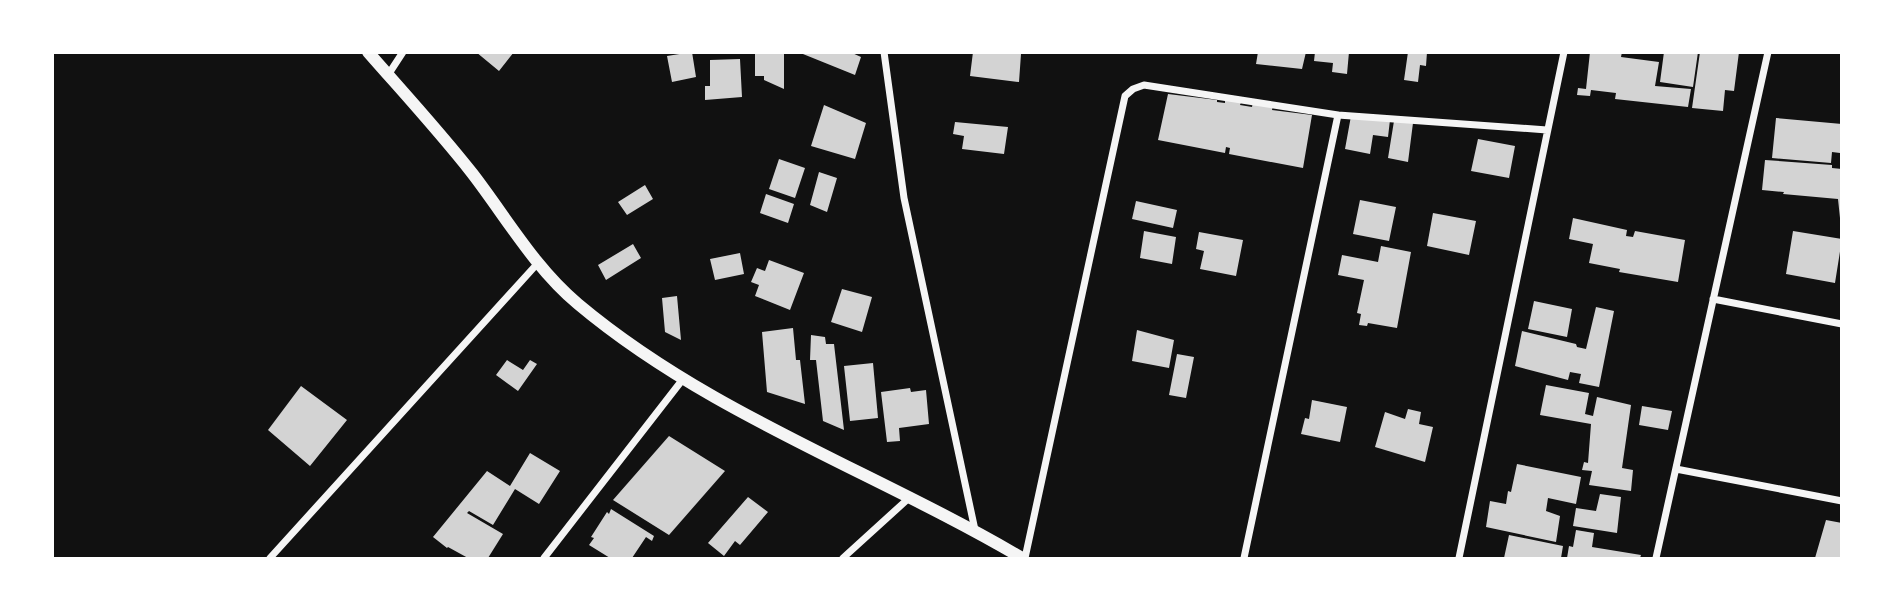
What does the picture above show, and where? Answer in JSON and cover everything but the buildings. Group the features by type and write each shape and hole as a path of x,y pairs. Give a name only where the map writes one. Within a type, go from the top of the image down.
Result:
{"street":[{"path":"368,52 472,173 537,264 585,310 683,379 1024,558 1125,96 1133,89 1144,85 1338,115 1547,130"},
{"path":"388,75 403,52"},
{"path":"884,52 904,198 975,530"},
{"path":"1459,558 1564,52"},
{"path":"1656,558 1768,52"},
{"path":"1244,558 1338,115"},
{"path":"271,558 537,264"},
{"path":"1713,299 1842,324"},
{"path":"544,558 683,379"},
{"path":"1676,468 1842,501"},
{"path":"843,558 909,498"}]}
